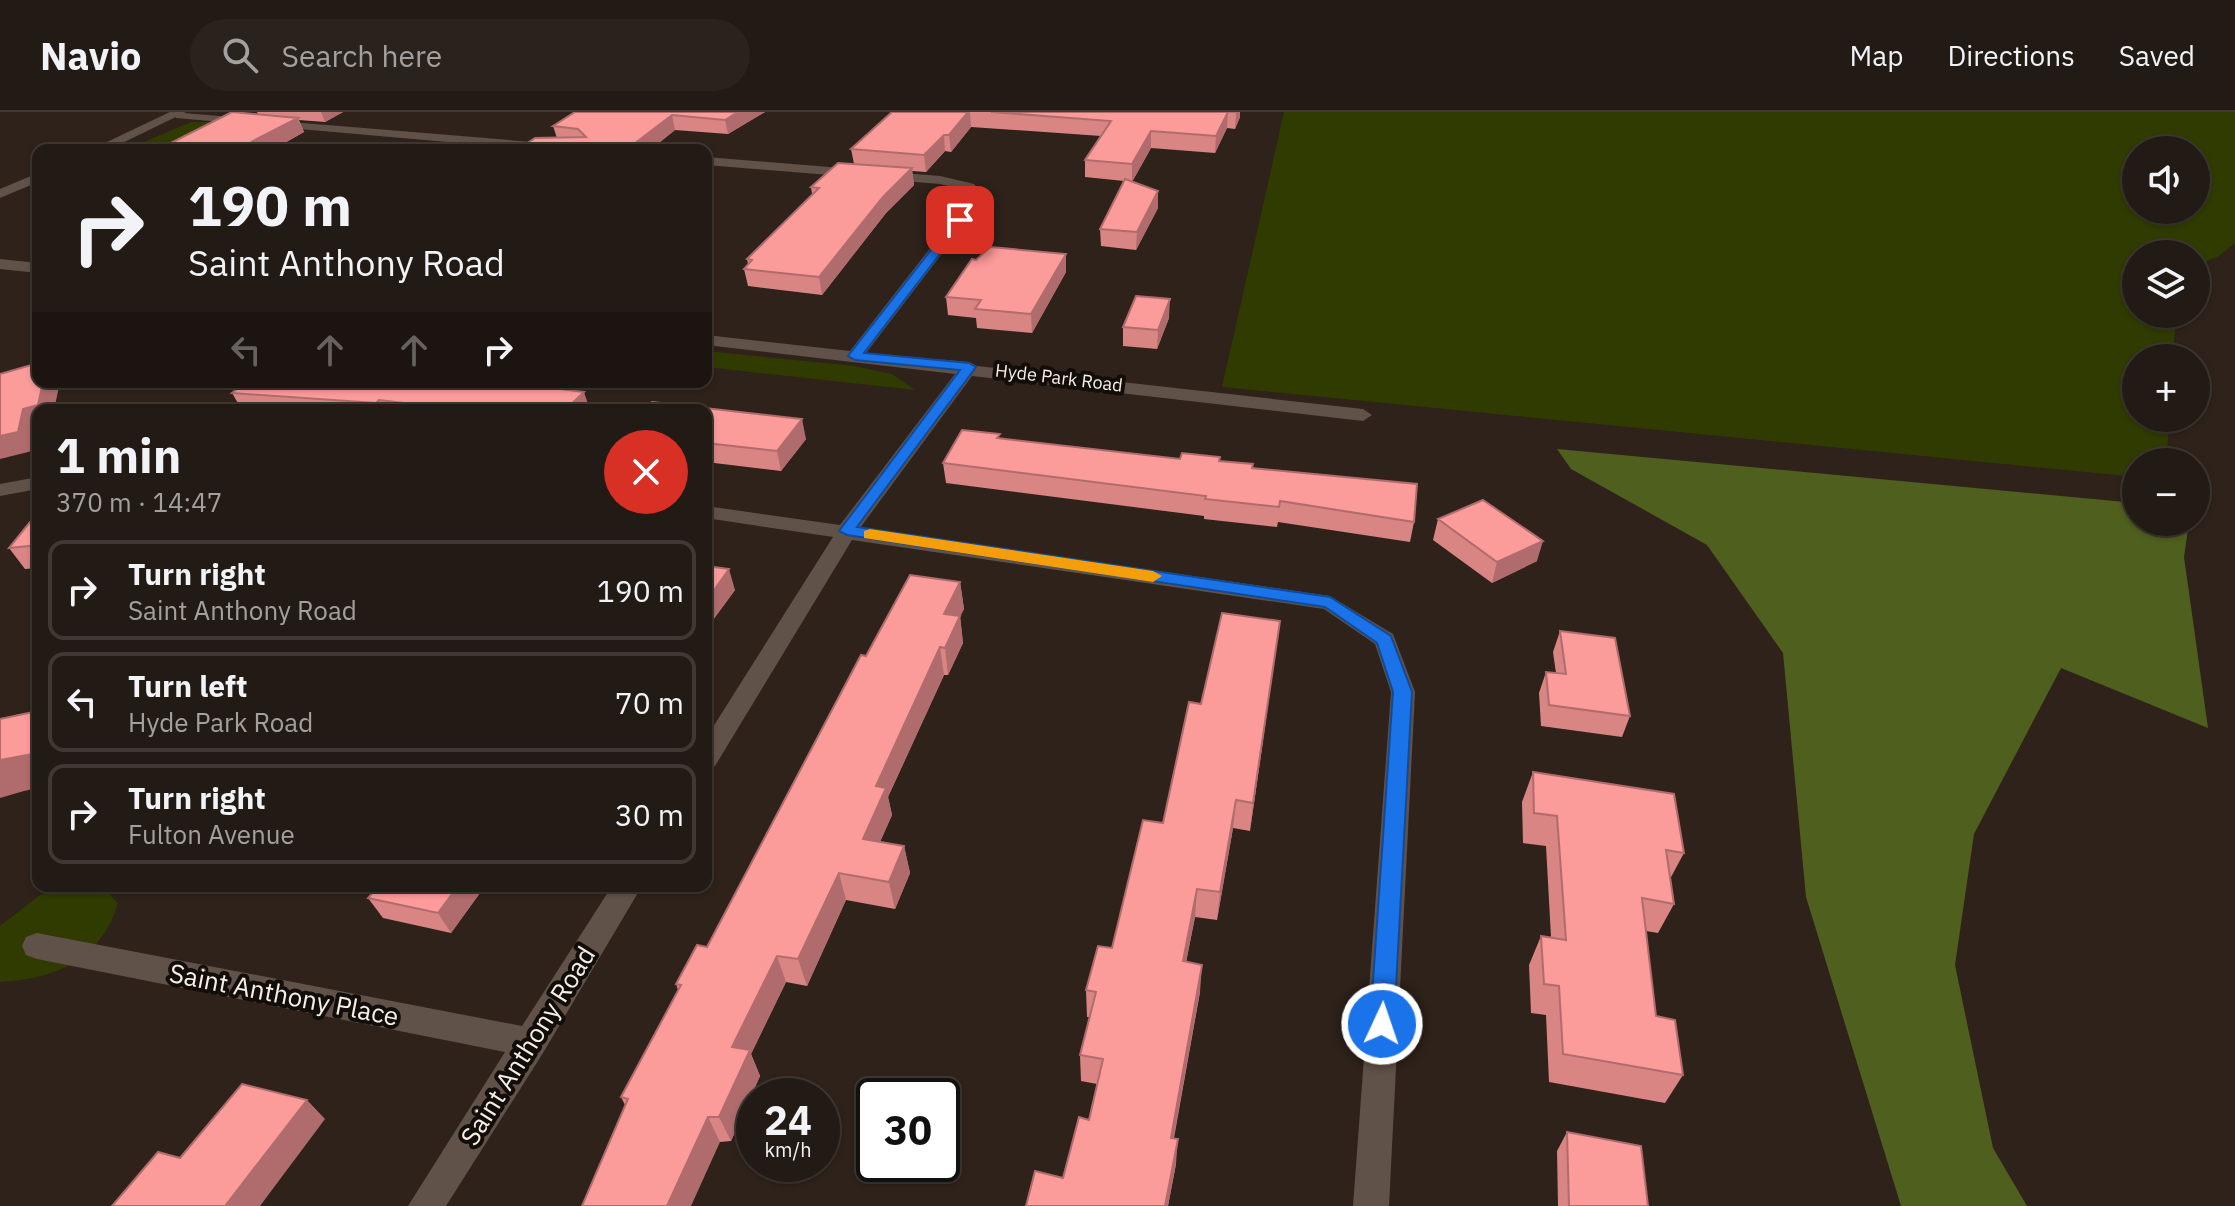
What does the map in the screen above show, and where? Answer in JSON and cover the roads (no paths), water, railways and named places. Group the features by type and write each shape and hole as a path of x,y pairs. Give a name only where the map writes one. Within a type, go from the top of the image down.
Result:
{"street":[{"path":"110,144 178,113 516,144"},
{"path":"712,161 940,180 969,187 978,197 855,356"},
{"path":"0,194 32,180"},
{"path":"0,264 32,267"},
{"name":"Hyde Park Road","path":"712,341 969,367 1363,415"},
{"path":"712,749 847,531 969,367"},
{"path":"0,490 32,484"},
{"path":"712,513 1330,603 1385,640 1403,692 1371,1206"},
{"name":"Saint Anthony Road","path":"426,1206 532,1043 624,892"},
{"name":"Saint Anthony Place","path":"37,946 532,1043"}]}
